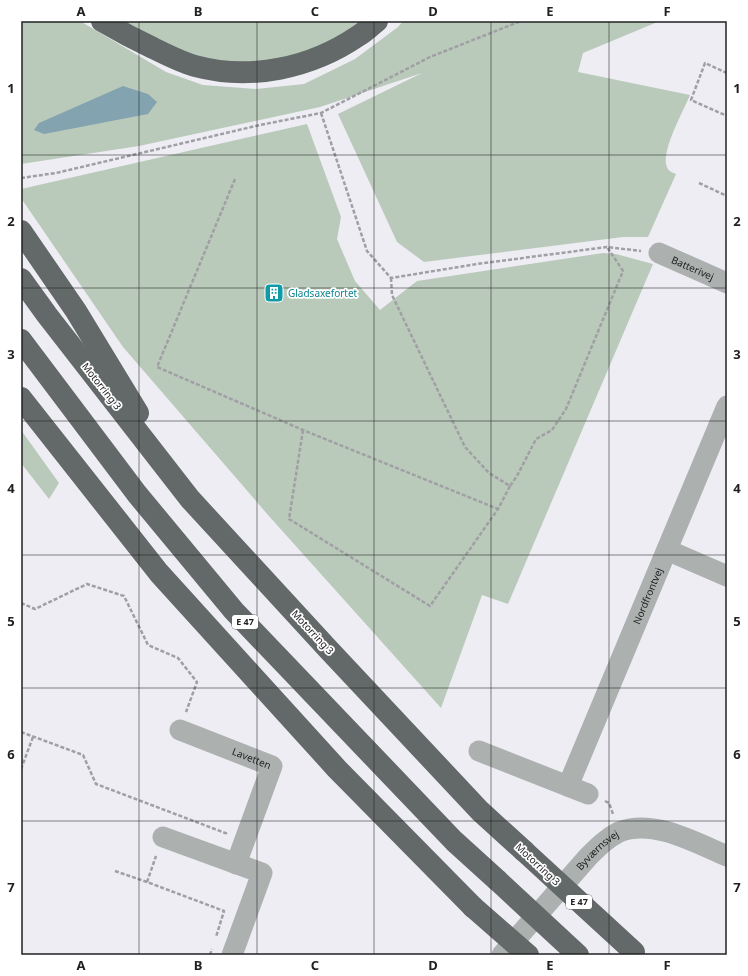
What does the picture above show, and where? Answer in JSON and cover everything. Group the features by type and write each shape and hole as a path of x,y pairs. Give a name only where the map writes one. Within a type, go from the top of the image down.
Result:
{"highway":[{"path":"102,21 167,55 195,66 227,72 264,72 296,66 323,56 358,36 377,21"},
{"path":"21,231 76,311 190,499"},
{"name":"Motorring 3","path":"21,279 47,315 190,499 469,799 635,954"},
{"name":"E 47","path":"21,340 137,494 234,611 454,841 578,955"},
{"path":"21,398 159,572 337,769 473,907 528,955"}],"street":[{"name":"Batterivej","path":"659,253 727,283"},
{"name":"Nordfrontvej","path":"568,786 727,406"},
{"path":"667,550 727,576"},
{"name":"Lavetten","path":"180,730 272,766 236,864"},
{"path":"479,751 588,794"},
{"name":"Byværnsvej","path":"502,955 588,857 603,842 620,832 640,827 659,830 683,837 727,856"},
{"path":"163,837 262,873 232,955"}],"path":[{"path":"21,178 56,173 260,125 321,113 430,57 521,21"},
{"path":"727,73 705,63 691,100 727,116"},
{"path":"321,113 367,250 391,278 392,295 465,447 488,473 510,486"},
{"path":"235,179 157,367 303,430 498,509"},
{"path":"698,183 727,196"},
{"path":"391,278 477,264 607,247 659,253"},
{"path":"303,430 288,519 430,606 498,509 536,439 552,430 566,409 623,271 607,247"},
{"path":"21,603 35,609 87,584 124,596 148,645 178,658 197,682 180,730"},
{"path":"21,732 83,755 96,784 245,840"},
{"path":"21,769 33,737"},
{"path":"115,872 224,911 215,940"},
{"path":"210,955 212,948"}],"green space":[{"path":"21,21 80,21 166,72 203,85 256,89 304,84 355,59 398,27 403,21 660,21 583,53 578,72 690,95 673,133 666,154 668,169 676,174 648,237 623,237 424,262 397,242 338,114 422,73 320,107 139,146 21,164"},
{"path":"121,21 366,21 312,60 239,70 197,60"},
{"path":"307,124 341,217 337,239 355,281 380,310 417,281 603,253 616,254 653,264 508,604 482,595 441,708 268,515 123,347 21,198 21,189"},
{"path":"21,430 59,483 49,499 21,463"}],"water":[{"path":"123,86 148,94 157,102 148,114 44,134 34,130 39,123"}],"place":[{"name":"Gladsaxefortet","path":"274,293"}]}
